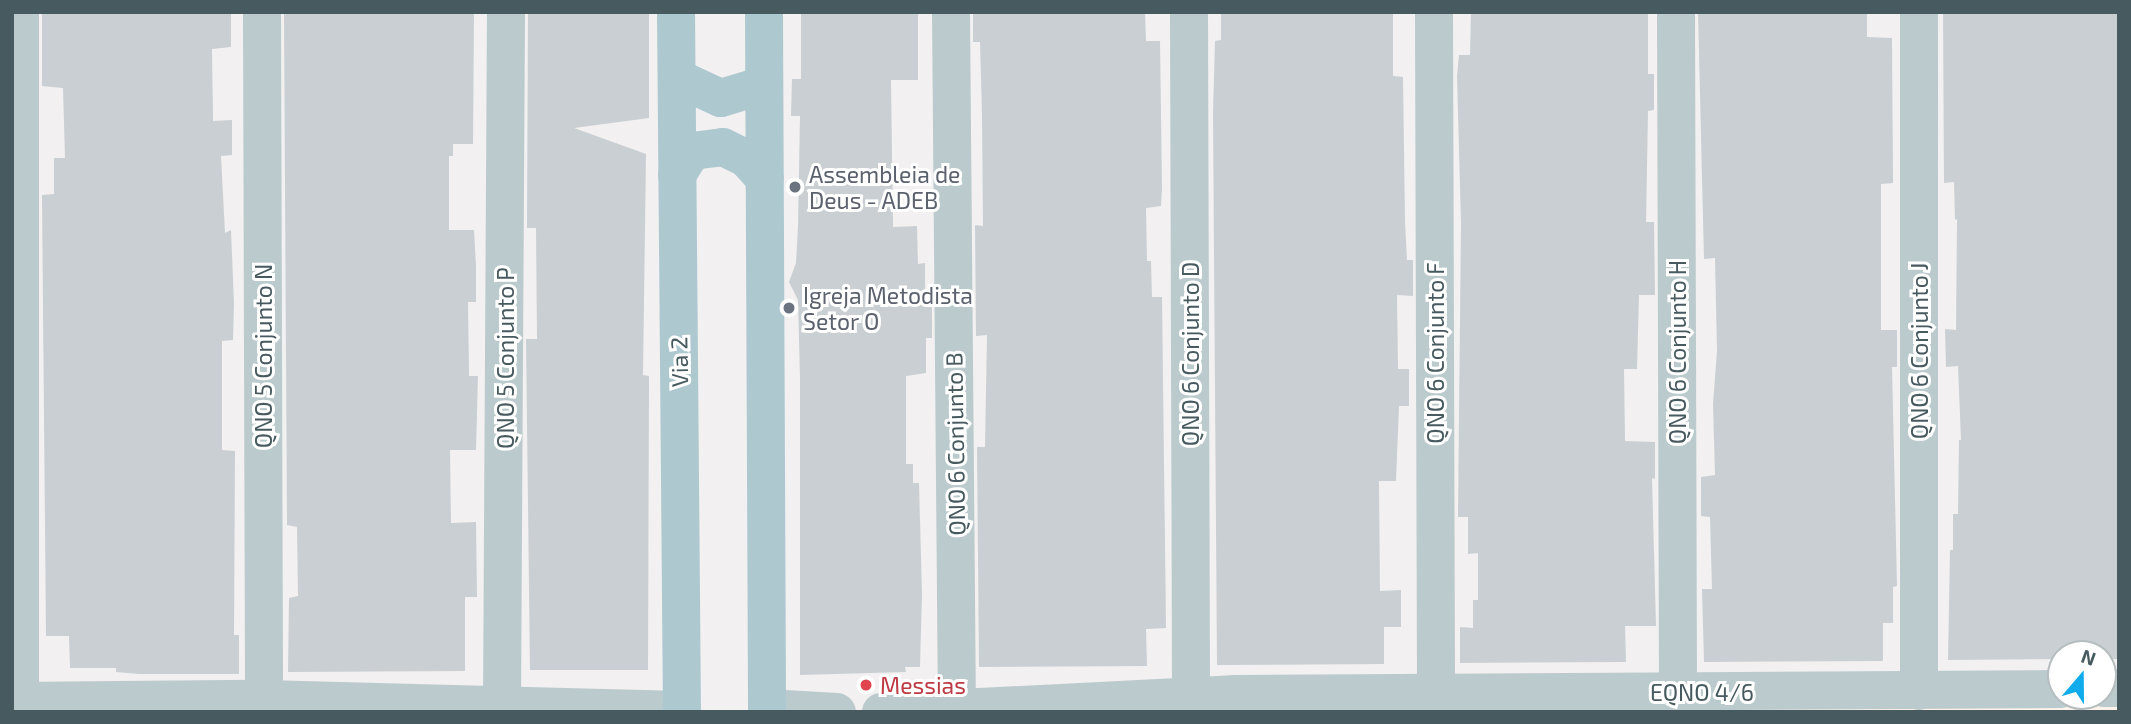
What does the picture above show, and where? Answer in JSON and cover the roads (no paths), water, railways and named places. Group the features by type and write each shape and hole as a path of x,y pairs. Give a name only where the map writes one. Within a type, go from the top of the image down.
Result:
{"main road":[{"name":"Via 2","path":"676,12 682,711"},
{"path":"764,12 767,710"},
{"path":"677,74 686,82 721,98 764,85"},
{"path":"677,175 692,151 723,147 746,158 765,179"}],"street":[{"path":"20,12 16,701 264,699 682,711"},
{"name":"QNO 5 Conjunto N","path":"262,12 264,699"},
{"name":"QNO 5 Conjunto P","path":"502,704 506,12"},
{"name":"QNO 6 Conjunto B","path":"951,12 957,707"},
{"name":"QNO 6 Conjunto D","path":"1189,12 1191,695"},
{"name":"QNO 6 Conjunto F","path":"1434,12 1436,694"},
{"name":"QNO 6 Conjunto H","path":"1676,12 1678,692"},
{"name":"QNO 6 Conjunto J","path":"1919,12 1919,691"},
{"name":"EQNO 4/6","path":"881,712 1191,695 2047,689"},
{"path":"767,710 837,712"}],"place":[{"name":"Assembleia de Deus - ADEB","path":"795,187"},
{"name":"Igreja Metodista Setor O","path":"789,308"},
{"name":"Messias","path":"866,685"}]}
